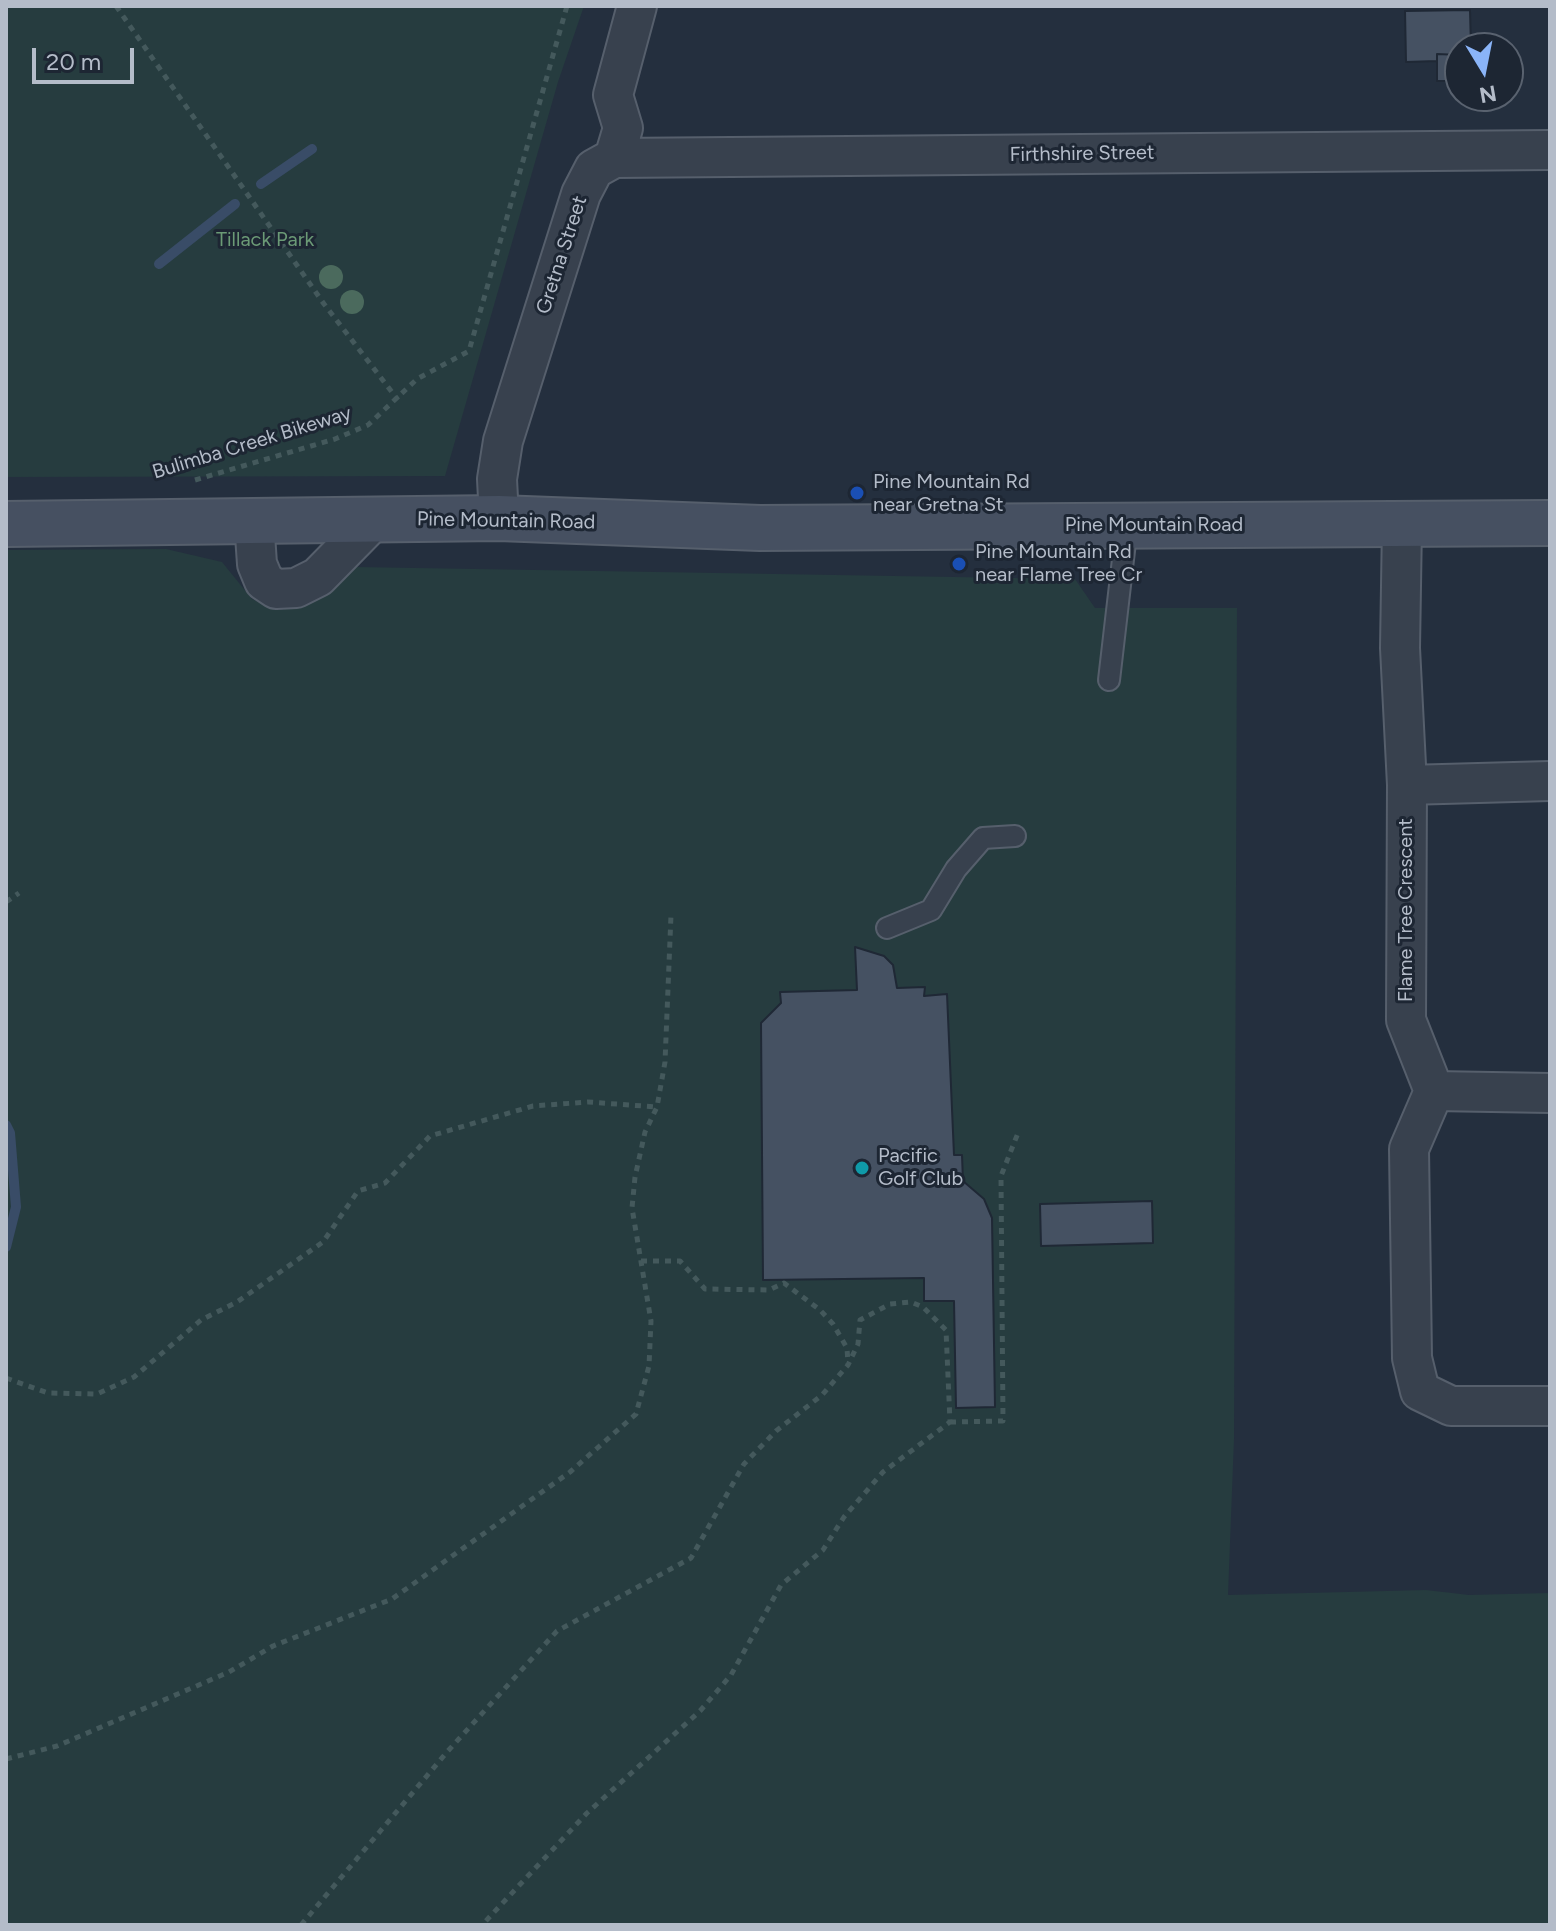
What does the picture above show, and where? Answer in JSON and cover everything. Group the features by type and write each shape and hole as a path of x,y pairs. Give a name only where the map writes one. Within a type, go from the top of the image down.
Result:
{"main road":[{"name":"Pine Mountain Road","path":"6,524 499,518 760,528 1550,523"}],"street":[{"path":"614,158 623,128 613,95 637,6"},
{"name":"Firthshire Street","path":"614,158 1550,150"},
{"name":"Gretna Street","path":"499,518 497,479 503,441 581,194 594,169 614,158"},
{"path":"254,520 257,564 264,581 276,589 296,588 318,577 374,520"},
{"name":"Flame Tree Crescent","path":"1402,524 1400,648 1407,785 1406,1020 1434,1091"},
{"path":"1407,785 1550,781"},
{"path":"1550,1093 1434,1091 1409,1149 1412,1358 1420,1391 1451,1406 1550,1406"}],"lane":[{"path":"1109,680 1127,525"},
{"path":"887,928 931,910 956,869 983,838 996,834 1015,836"}],"path":[{"path":"116,6 324,304 398,400"},
{"name":"Bulimba Creek Bikeway","path":"193,481 335,439 368,425 417,379 469,351 567,6"},
{"path":"6,902 19,893"},
{"path":"6,1759 57,1746 229,1672 273,1646 392,1599 570,1472 636,1414 649,1366 651,1321 632,1208 645,1132 657,1107 669,1018 671,915"},
{"path":"6,1378 48,1393 97,1394 134,1377 201,1320 237,1302 323,1242 358,1191 385,1183 430,1136 533,1106 588,1102 657,1107"},
{"path":"482,1925 577,1823 700,1711 731,1675 781,1585 823,1550 844,1517 883,1472 950,1422 1003,1421 1001,1176 1018,1133"},
{"path":"641,1261 680,1261 705,1289 769,1290 784,1283 833,1324 847,1348 848,1365"},
{"path":"301,1925 447,1752 557,1631 691,1558 744,1464 776,1431 822,1395 848,1365 858,1344 860,1320 890,1304 911,1302 923,1307 946,1330 950,1422"}],"green space":[{"name":"Tillack Park","path":"6,6 584,6 558,82 445,476 6,477"},
{"name":"Pacific Golf Club","path":"166,549 222,562 252,599 277,610 306,606 333,581 356,567 1075,579 1095,608 1237,608 1234,1439 1228,1595 1426,1590 1469,1595 1550,1593 1550,1925 6,1925 6,550"}],"building":[{"path":"1470,10 1471,32 1444,32 1444,54 1437,54 1437,61 1406,62 1405,11"},
{"path":"1437,54 1444,54 1444,81 1437,81"},
{"name":"Pacific Golf Club","path":"855,947 884,956 893,965 897,988 925,987 924,996 947,994 954,1155 962,1155 963,1181 984,1199 992,1218 995,1407 956,1408 954,1301 924,1301 924,1278 763,1280 761,1023 781,1003 780,992 857,990"},
{"path":"1152,1201 1153,1243 1041,1246 1040,1204"}],"waterway":[{"path":"261,184 312,149"},
{"path":"159,264 235,204"},
{"path":"6,1125 10,1133 16,1207 6,1247"}],"place":[{"name":"Pine Mountain Rd near Gretna St","path":"857,493"},
{"name":"Pine Mountain Rd near Flame Tree Cr","path":"959,564"},
{"name":"Pacific Golf Club","path":"862,1168"}]}
